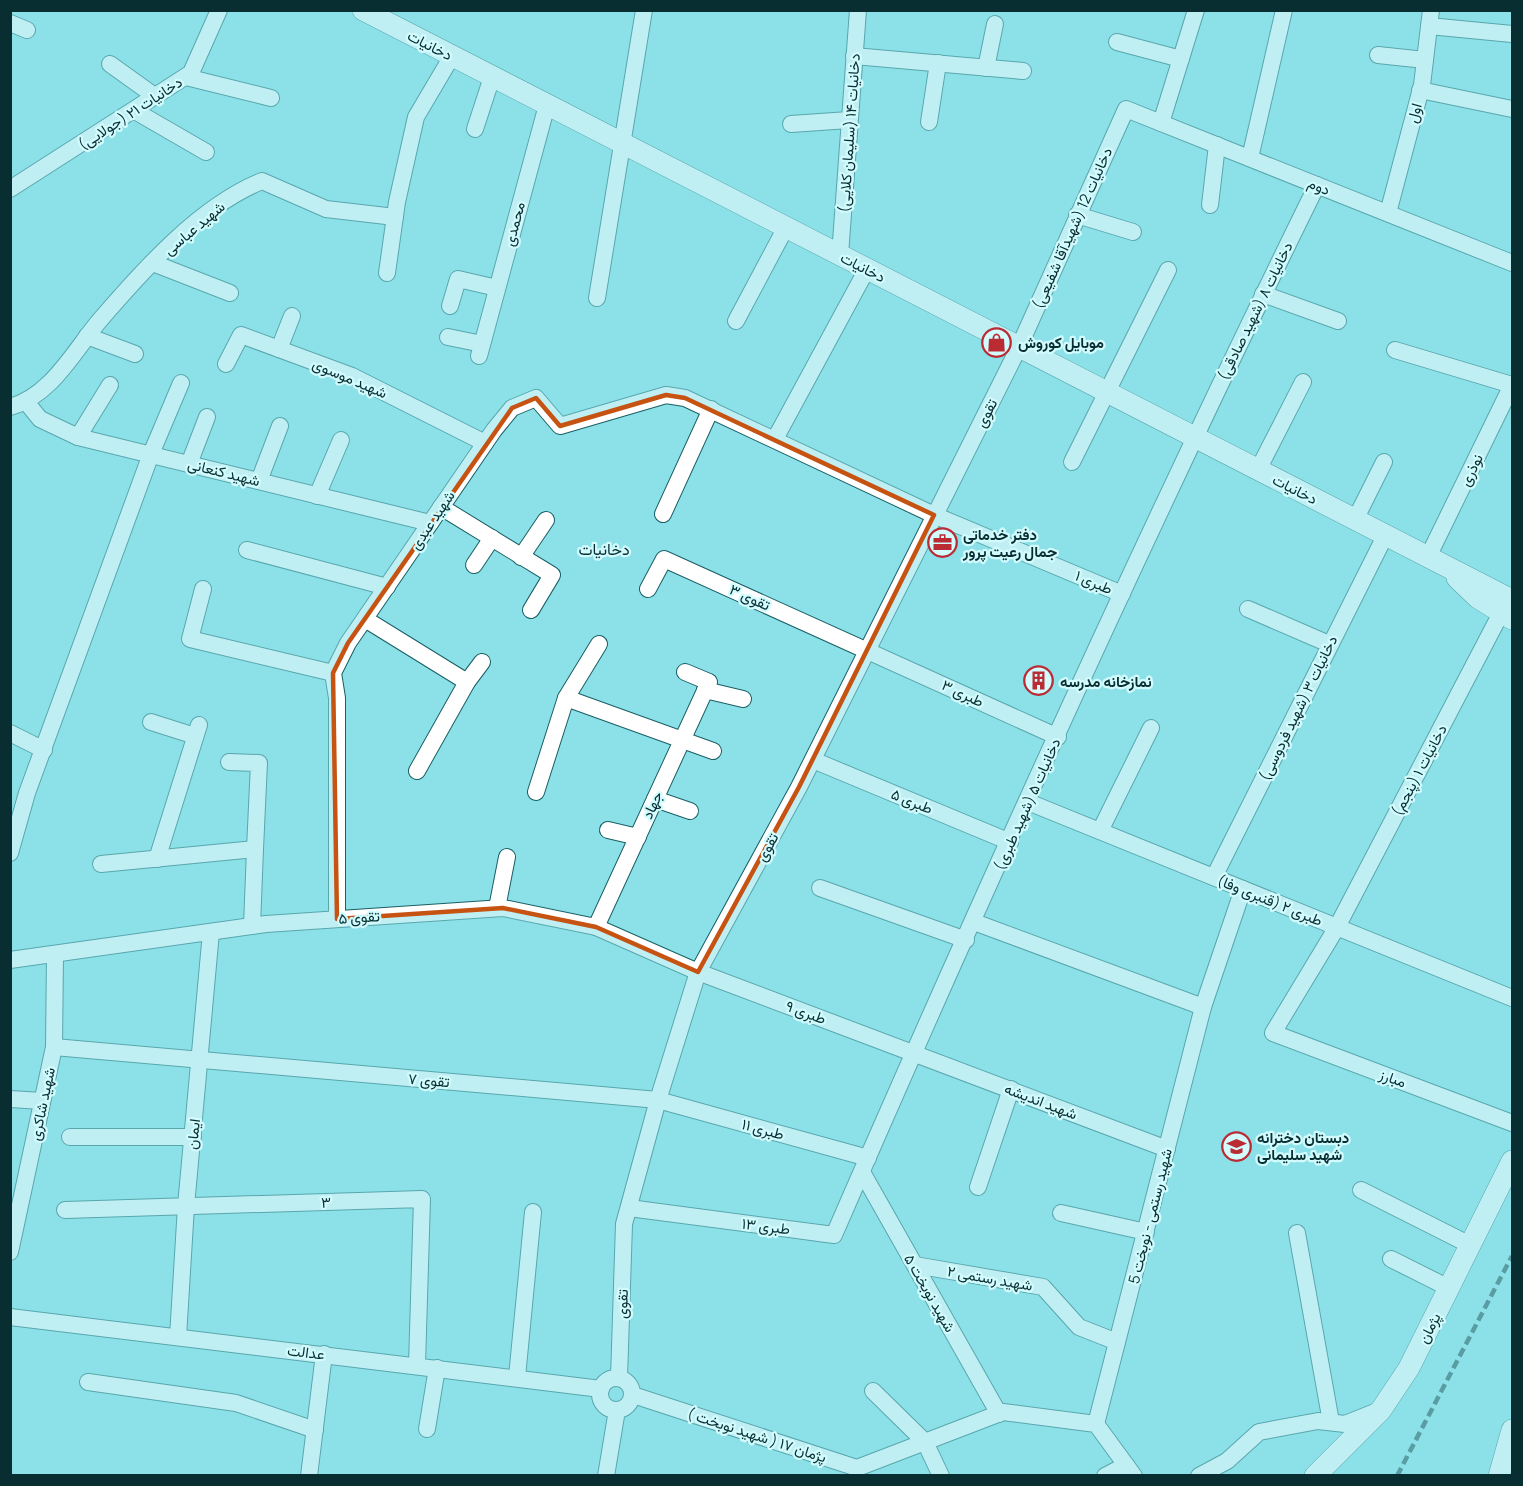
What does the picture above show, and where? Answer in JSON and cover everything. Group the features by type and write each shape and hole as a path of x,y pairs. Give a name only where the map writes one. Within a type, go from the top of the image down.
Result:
{"main road":[{"name":"دخانیات","path":"372,13 546,105 1358,522 1429,555 1509,610"},
{"name":"دخانیات","path":"1358,522 1383,540 1458,575"},
{"path":"1458,575 1489,579 1512,591"},
{"name":"پژمان","path":"1315,1476 1382,1410 1409,1368 1512,1161"},
{"path":"1499,1476 1512,1430"}],"street":[{"name":"دخانیات ۲۱ (جولایی)","path":"10,189 191,73 219,10"},
{"path":"597,298 620,142 644,10"},
{"name":"دخانیات ۱۴ (سلیمان کلایی)","path":"840,255 858,10"},
{"path":"1161,123 1196,10"},
{"path":"1250,158 1284,10"},
{"path":"1430,18 1512,34"},
{"name":"اول","path":"1388,213 1420,90 1430,18"},
{"path":"10,23 27,30"},
{"path":"986,68 995,24"},
{"path":"1117,42 1181,60"},
{"path":"1378,55 1425,60"},
{"path":"387,273 395,217 416,117 452,56"},
{"path":"855,56 1023,71"},
{"path":"929,122 938,63"},
{"path":"110,64 156,97"},
{"path":"186,77 271,98"},
{"path":"475,129 492,77"},
{"path":"1420,90 1512,109"},
{"name":"محمدی","path":"448,337 481,350 546,105"},
{"name":"دوم","path":"1126,109 1512,263"},
{"name":"دخانیات 12 (شهیدآقا شفیعی)","path":"1019,346 1126,109"},
{"path":"135,111 206,152"},
{"path":"791,124 849,120"},
{"path":"1210,205 1217,146"},
{"name":"شهید عباسی","path":"19,405 48,385 87,336 177,238 243,189 262,181 326,209 395,217"},
{"name":"دخانیات ۸ (شهید صادقی)","path":"1194,437 1317,185"},
{"path":"1077,215 1133,232"},
{"path":"736,321 786,227"},
{"path":"153,263 230,293"},
{"path":"775,439 867,269"},
{"path":"1072,462 1168,270"},
{"path":"450,306 458,279 497,288"},
{"path":"1263,294 1338,321"},
{"path":"279,349 292,316"},
{"name":"شهید موسوی","path":"226,364 241,335 352,376 485,443"},
{"path":"87,336 135,354"},
{"name":"تقوی","path":"620,1378 624,1224 658,1100 698,972 813,760 1019,346"},
{"path":"1395,350 1512,385"},
{"path":"1258,470 1303,382"},
{"path":"10,854 17,805 44,750 151,454 181,383"},
{"path":"78,437 110,385"},
{"name":"نوذری","path":"1429,555 1512,385"},
{"name":"شهید عبدی","path":"333,673 365,619 485,443 512,408 536,398 560,426 666,395 686,399 775,439"},
{"name":"شهید کنعانی","path":"19,405 40,419 78,437 430,523"},
{"path":"663,514 711,410"},
{"path":"189,464 207,417"},
{"path":"259,481 280,426"},
{"name":"دخانیات ۵ (شهید طبری)","path":"865,1165 1194,437"},
{"name":"طبری ۱","path":"775,439 934,515 1122,594"},
{"path":"317,496 341,440"},
{"path":"1358,522 1384,462"},
{"path":"441,507 552,575 531,610"},
{"path":"521,557 546,520"},
{"path":"474,565 492,538"},
{"name":"دخانیات ۳ (شهید فردوسی)","path":"1214,878 1383,540"},
{"path":"247,549 387,587"},
{"name":"تقوی ۳","path":"648,589 664,559 868,649"},
{"path":"202,589 190,639 333,673 337,698 337,919"},
{"path":"1248,609 1329,644"},
{"name":"دخانیات ۱ (پنجم)","path":"1273,1033 1337,927 1509,610"},
{"path":"365,619 466,682"},
{"path":"536,792 566,698 599,644"},
{"name":"طبری ۳","path":"868,649 1058,737"},
{"path":"417,771 466,682 482,662"},
{"path":"685,672 707,686 743,699"},
{"name":"جهاد","path":"596,927 707,686"},
{"path":"566,698 713,751"},
{"path":"151,722 197,731 157,859"},
{"path":"1100,831 1151,728"},
{"path":"10,733 44,750"},
{"name":"طبری ۵","path":"813,760 1010,842"},
{"path":"229,762 258,763 252,926"},
{"path":"655,799 690,811"},
{"name":"طبری ۲ (قنبری وفا)","path":"1028,802 1512,998"},
{"path":"608,830 638,837"},
{"path":"101,864 255,849"},
{"path":"497,908 507,857"},
{"path":"820,888 966,940"},
{"name":"شهید رستمی - نوبخت 5","path":"1096,1424 1203,1007 1243,889"},
{"name":"تقوی ۵","path":"10,960 252,926 497,908 596,927 698,972"},
{"path":"974,922 1203,1007"},
{"name":"ایمان","path":"178,1337 186,1206 211,932"},
{"name":"شهید شاکری","path":"10,1252 16,1200 54,1047 55,955"},
{"name":"طبری ۹","path":"698,972 915,1053"},
{"name":"مبارز","path":"1273,1033 1512,1123"},
{"name":"تقوی ۷","path":"54,1047 658,1100"},
{"name":"شهید اندیشه","path":"915,1053 1167,1149"},
{"path":"978,1187 1011,1089"},
{"path":"10,1100 42,1101"},
{"name":"طبری ۱۱","path":"658,1100 865,1165"},
{"path":"70,1137 193,1137"},
{"name":"طبری ۱۳","path":"629,1208 834,1235 865,1165"},
{"name":"شهید نوبخت ۵","path":"865,1165 915,1265 999,1414"},
{"path":"1361,1190 1470,1245"},
{"name":"۳","path":"65,1210 422,1199 417,1365"},
{"path":"517,1377 533,1212"},
{"path":"1061,1213 1146,1232"},
{"path":"1296,1233 1331,1422"},
{"path":"1390,1258 1449,1288"},
{"name":"شهید رستمی ۲","path":"915,1265 1043,1287 1079,1327 1117,1342"},
{"name":"عدالت","path":"10,1317 601,1389"},
{"path":"309,1476 324,1354"},
{"path":"427,1429 437,1368"},
{"path":"620,1378 626,1382 633,1395 625,1408 617,1410 604,1404 601,1389 605,1383 620,1378"},
{"path":"88,1382 236,1403 315,1430"},
{"path":"873,1391 925,1442 941,1476"},
{"name":"پژمان ۱۷ ( شهید نوبخت )","path":"633,1395 838,1469 857,1468 1003,1412 1096,1424"},
{"path":"606,1476 617,1410"},
{"path":"1199,1476 1241,1451 1259,1432 1318,1421 1345,1424 1382,1410"},
{"path":"1096,1424 1130,1470 1105,1476"}],"highlighted area":[{"path":"666,395 685,398 934,515 799,787 698,972 596,927 503,908 337,919 333,673 348,643 512,408 536,398 560,426"}],"railway":[{"path":"1397,1476 1512,1256"}],"place":[{"name":"موبایل کوروش","path":"997,342"},
{"name":"دفتر خدماتی جمال رعیت پرور","path":"942,543"},
{"name":"نمازخانه مدرسه","path":"1039,681"},
{"name":"دبستان دخترانه شهید سلیمانی","path":"1236,1146"}],"district":[{"name":"دخانیات","path":"604,549"}]}
